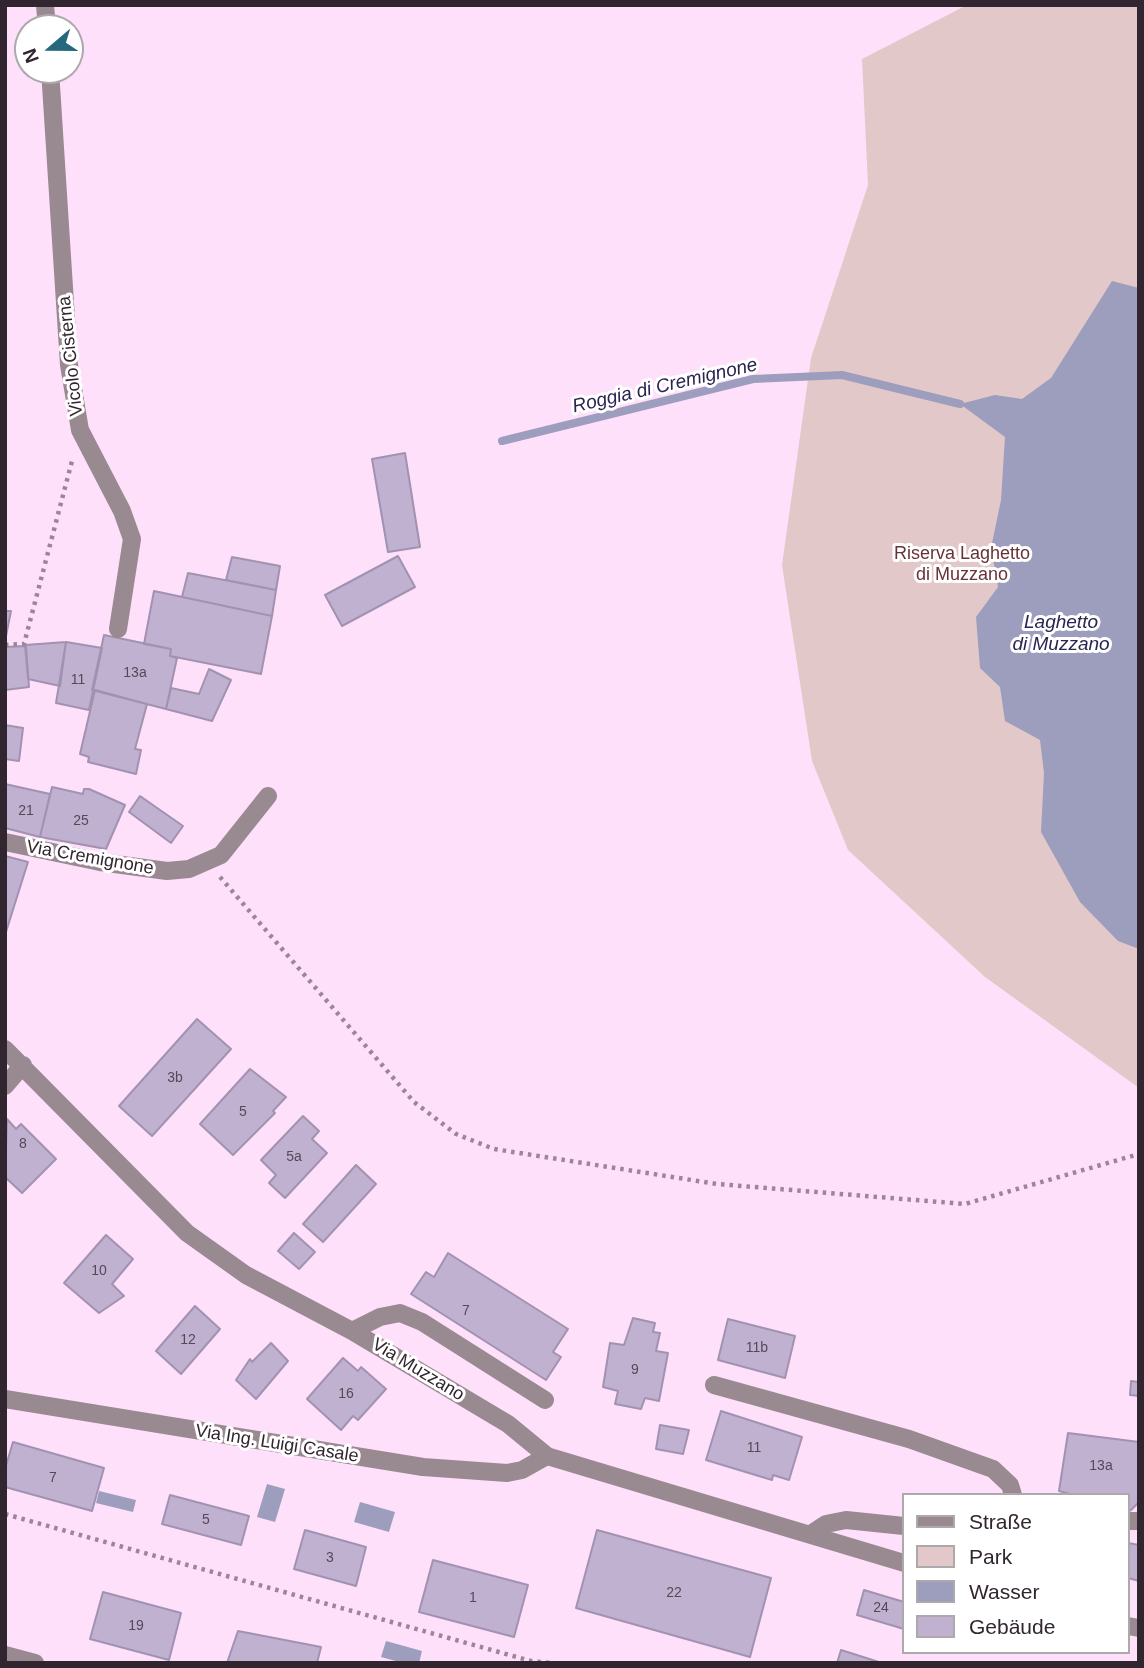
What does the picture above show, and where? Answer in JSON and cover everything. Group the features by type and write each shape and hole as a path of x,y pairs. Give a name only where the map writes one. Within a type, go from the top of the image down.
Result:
{"street":[{"name":"Vicolo Cisterna","path":"51,84 69,365 80,430 122,511 132,538 118,629"},
{"path":"208,863 221,855 268,796"},
{"name":"Via Cremignone","path":"5,842 100,862 167,871 208,863"},
{"name":"Via Muzzano","path":"5,1049 187,1233 246,1275 352,1331 508,1424 547,1456 902,1562"},
{"path":"5,1086 23,1065"},
{"path":"352,1331 380,1317 400,1313 422,1322 545,1400"},
{"path":"714,1385 909,1439 993,1469 1010,1485 1012,1493"},
{"name":"Via Ing. Luigi Casale","path":"5,1399 423,1467 508,1473 523,1470 547,1456"},
{"path":"811,1534 826,1524 846,1520 902,1526"},
{"path":"5,1655 35,1663"}],"path":[{"path":"5,645 24,644 80,430"},
{"path":"208,863 414,1102 456,1134 494,1149 717,1184 965,1204 1139,1154"},
{"path":"5,1514 531,1661 551,1663"}],"green space":[{"name":"Riserva Laghetto di Muzzano","path":"967,5 1139,5 1139,1088 985,977 848,850 812,761 782,565 811,358 868,185 862,59"}],"water":[{"name":"Laghetto di Muzzano","path":"1112,281 1139,288 1139,949 1118,941 1080,902 1041,832 1044,773 1040,740 1005,721 1000,687 980,668 976,617 998,587 991,548 1001,500 1005,437 960,404 995,395 1022,399 1051,378"},
{"path":"267,1484 285,1489 275,1522 257,1517"},
{"path":"99,1491 136,1500 133,1512 96,1503"},
{"path":"360,1502 395,1512 389,1532 354,1522"},
{"path":"386,1641 422,1651 419,1663 403,1663 381,1657"}],"building":[{"path":"405,453 420,547 388,552 372,459"},
{"path":"398,556 415,587 342,626 325,595"},
{"path":"232,557 280,566 276,590 226,580"},
{"path":"188,573 276,590 272,616 182,597"},
{"path":"154,591 272,616 261,674 170,656 171,649 144,644"},
{"path":"5,611 11,611 5,641"},
{"path":"104,635 171,649 170,656 177,658 166,709 92,690"},
{"path":"66,642 102,648 89,710 56,703"},
{"path":"66,642 60,686 28,679 25,645"},
{"path":"26,646 29,687 5,690 5,647"},
{"path":"209,669 231,680 212,721 166,709 171,688 199,694"},
{"path":"95,690 147,704 135,749 141,750 136,774 88,762 89,757 80,754"},
{"path":"5,725 23,728 19,761 5,759"},
{"path":"5,784 50,794 40,837 5,828"},
{"path":"52,787 83,794 84,789 89,789 125,805 106,849 40,837"},
{"path":"140,796 183,826 171,843 129,812"},
{"path":"5,856 28,862 5,935"},
{"path":"197,1019 231,1049 152,1136 119,1106"},
{"path":"250,1069 286,1097 273,1111 275,1113 233,1155 200,1124"},
{"path":"303,1116 319,1131 312,1139 327,1153 285,1198 269,1183 276,1175 261,1160"},
{"path":"7,1119 16,1129 21,1124 56,1159 22,1193 5,1177"},
{"path":"356,1165 376,1184 323,1242 303,1224"},
{"path":"294,1233 315,1252 299,1269 278,1251"},
{"path":"106,1235 133,1259 112,1284 124,1296 99,1313 64,1283"},
{"path":"448,1253 568,1329 553,1352 561,1357 546,1380 411,1294 426,1272 434,1277"},
{"path":"195,1306 220,1329 181,1374 156,1351"},
{"path":"633,1318 655,1323 653,1332 660,1333 656,1351 668,1353 659,1401 645,1398 641,1409 615,1404 618,1391 603,1387 610,1343 624,1345"},
{"path":"728,1319 795,1336 785,1378 718,1360"},
{"path":"271,1343 288,1361 256,1399 236,1380 250,1359 252,1362"},
{"path":"343,1358 358,1371 361,1367 386,1389 358,1420 353,1416 341,1430 307,1399"},
{"path":"1131,1381 1139,1382 1139,1396 1130,1395"},
{"path":"721,1411 802,1437 789,1480 773,1475 772,1480 706,1460"},
{"path":"660,1425 689,1430 683,1454 656,1449"},
{"path":"1068,1433 1139,1442 1139,1502 1130,1511 1130,1493 1059,1491"},
{"path":"13,1442 104,1468 92,1511 5,1487 5,1469"},
{"path":"170,1495 249,1516 241,1545 162,1524"},
{"path":"305,1530 366,1547 356,1586 294,1569"},
{"path":"597,1530 771,1578 750,1657 576,1608"},
{"path":"1130,1543 1139,1545 1139,1581 1130,1579"},
{"path":"433,1560 528,1585 514,1637 419,1612"},
{"path":"864,1590 902,1601 902,1628 857,1615"},
{"path":"103,1592 181,1613 169,1660 90,1639"},
{"path":"238,1631 321,1647 317,1663 227,1663"},
{"path":"841,1650 882,1663 837,1663"}],"waterway":[{"name":"Roggia di Cremignone","path":"502,441 753,379 842,375 960,404"}]}
